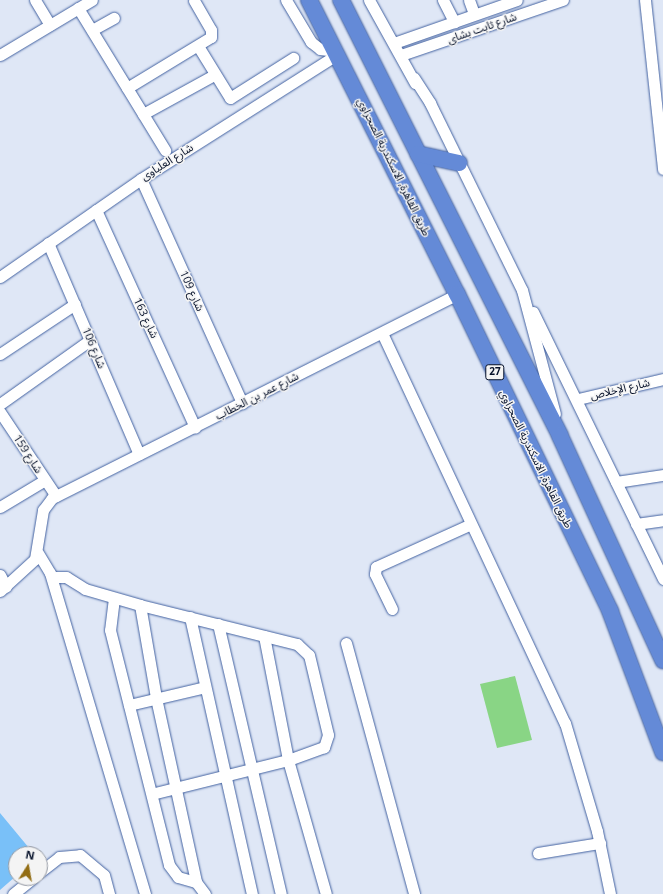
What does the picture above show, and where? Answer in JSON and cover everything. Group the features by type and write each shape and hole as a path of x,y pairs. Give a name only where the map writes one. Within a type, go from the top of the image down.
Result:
{"highway":[{"name":"طريق القاهرة, الاسكندرية الصحراوي","path":"309,0 337,52 457,294 610,611 663,752"},
{"path":"340,0 560,436 663,660"},
{"path":"418,154 459,163"}],"street":[{"path":"35,0 50,25"},
{"path":"0,55 92,0"},
{"path":"127,88 210,39 212,32 194,0"},
{"path":"286,0 311,42 320,49 337,52"},
{"path":"369,0 414,78 451,156 459,163 578,399 663,579"},
{"path":"442,0 454,22"},
{"path":"469,0 474,14"},
{"name":"شارع ثابت بشاى","path":"394,43 517,0"},
{"name":"شارع ثابت بشاى","path":"401,55 563,0"},
{"path":"645,0 663,169"},
{"path":"78,8 165,150"},
{"path":"92,30 114,18"},
{"path":"198,46 226,96 232,98 293,58"},
{"name":"شارع العلباوى","path":"0,277 141,179 337,52"},
{"path":"143,114 214,75"},
{"name":"شارع 109","path":"141,179 242,404"},
{"name":"شارع 163","path":"96,210 195,427"},
{"name":"شارع 106","path":"48,243 139,454"},
{"path":"522,290 560,436"},
{"name":"شارع عمر بن الخطاب","path":"56,496 242,404 457,294"},
{"path":"0,354 75,304"},
{"path":"382,333 469,525 559,709 575,752 600,843 610,894"},
{"path":"0,404 90,340"},
{"name":"شارع الإخلاص","path":"578,399 663,379"},
{"name":"شارع 159","path":"0,412 56,496"},
{"path":"616,482 663,475"},
{"path":"0,507 45,480"},
{"path":"0,575 3,589 27,570 38,553 43,510 56,496"},
{"path":"636,524 663,520"},
{"path":"392,609 375,574 376,567 469,525"},
{"path":"38,553 52,577 145,894"},
{"path":"52,577 66,577 85,589 114,598 302,646 307,651 328,735 324,747 288,760 152,794"},
{"path":"114,598 110,630 174,874 196,882"},
{"path":"140,605 156,698 196,882 205,894"},
{"path":"190,617 224,776 252,894"},
{"path":"218,624 281,894"},
{"path":"264,636 288,760 326,894"},
{"path":"346,643 414,894"},
{"path":"129,705 205,686"},
{"path":"538,853 600,843"},
{"path":"48,866 59,857 80,855 104,875 109,894"},
{"path":"13,894 23,886"}],"green space":[{"path":"515,676 532,740 497,748 480,684"}],"building":[{"path":"0,813 27,846 8,846 8,883 0,890"}]}
